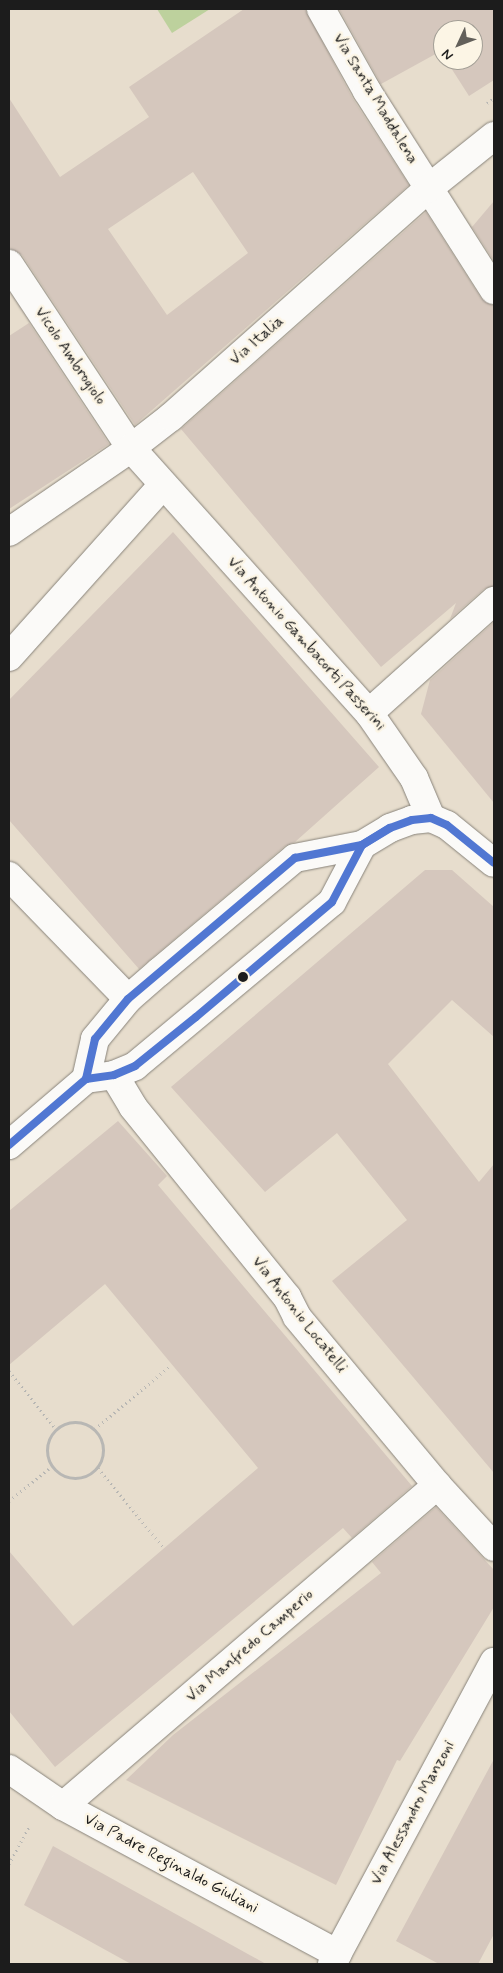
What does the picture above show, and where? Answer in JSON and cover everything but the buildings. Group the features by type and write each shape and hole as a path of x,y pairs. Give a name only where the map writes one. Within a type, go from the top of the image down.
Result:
{"street":[{"name":"Via Santa Maddalena","path":"321,9 367,91 494,290"},
{"name":"Via Italia","path":"9,532 131,448 429,188 494,136"},
{"name":"Vicolo Ambrogiolo","path":"9,264 131,448 163,485"},
{"name":"Via Antonio Gambacorti Passerini","path":"163,485 370,713 414,778 432,818"},
{"path":"9,657 163,485"},
{"path":"370,713 494,602"},
{"path":"86,1079 95,1039 128,999 295,858 362,845 390,828 412,820 432,818 454,830 494,863"},
{"path":"9,1145 86,1079 114,1075 136,1066 332,902 362,845"},
{"path":"9,876 128,999"},
{"name":"Via Antonio Locatelli","path":"114,1075 133,1107 287,1298 297,1317 437,1486 494,1546"},
{"name":"Via Manfredo Camperio","path":"55,1800 437,1486"},
{"name":"Via Alessandro Manzoni","path":"335,1959 494,1662"},
{"name":"Via Padre Reginaldo Giuliani","path":"9,1768 55,1800 335,1959"}],"path":[{"path":"95,1429 172,1365"},
{"path":"9,1371 56,1429"},
{"path":"74,1422 95,1429 103,1445 98,1468 82,1478 69,1479 51,1467 46,1451 49,1436 56,1429 74,1422"},
{"path":"9,1501 51,1467"},
{"path":"98,1468 164,1548"},
{"path":"9,1864 55,1800"}],"green space":[{"path":"157,9 210,9 172,33"}],"transit line":[{"path":"9,1145 86,1079 114,1075 135,1066 196,1017 332,902 362,845 390,828 412,820 431,818 447,825 494,863"},
{"path":"86,1079 95,1039 128,999 295,858 362,845 389,828"}]}
